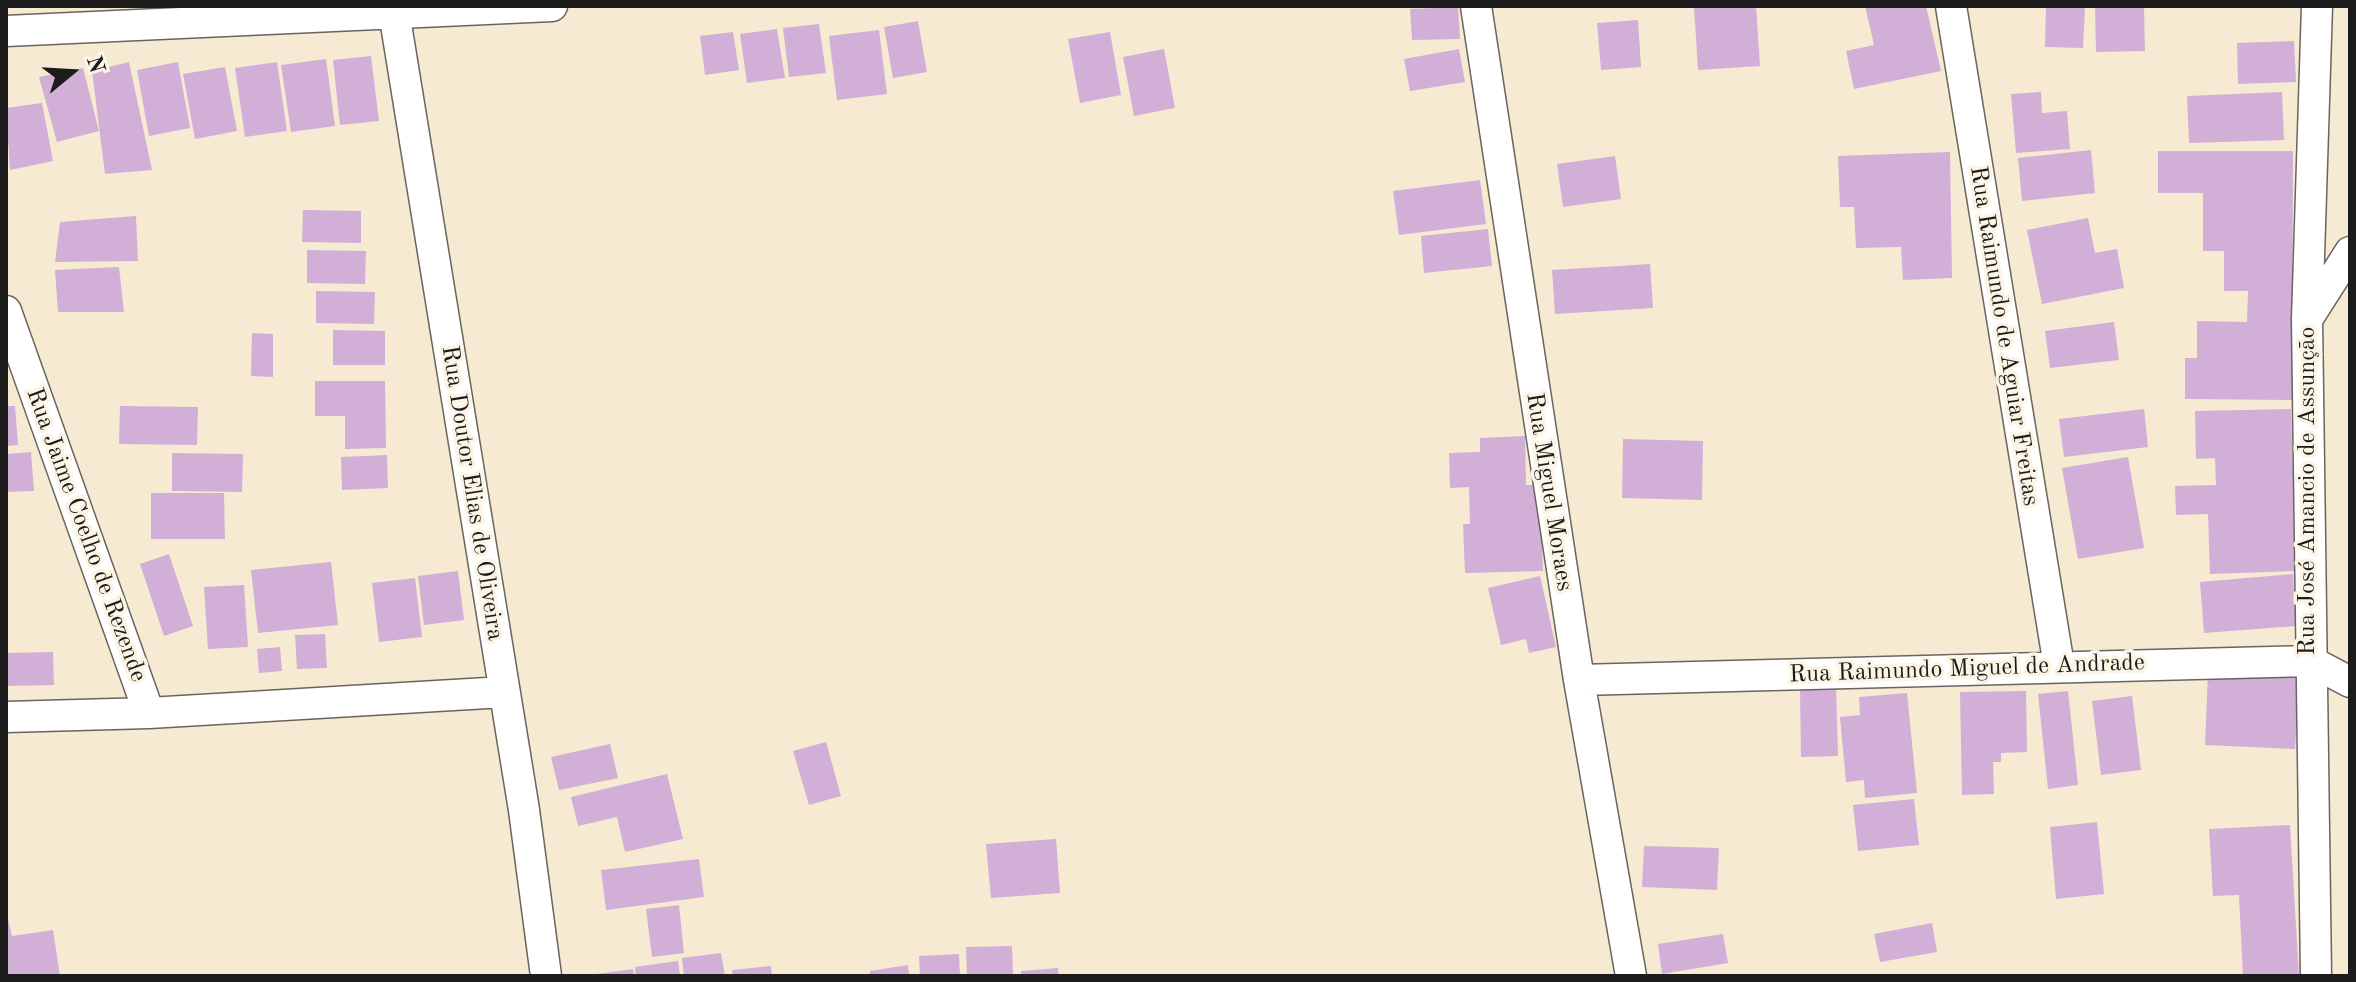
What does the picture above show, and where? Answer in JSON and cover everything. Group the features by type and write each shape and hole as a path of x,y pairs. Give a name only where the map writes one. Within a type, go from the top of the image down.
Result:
{"street":[{"path":"6,31 394,9 552,6"},
{"name":"Rua Miguel Moraes","path":"1476,6 1579,680 1631,976"},
{"name":"Rua Raimundo de Aguiar Freitas","path":"1951,6 2059,666"},
{"name":"Rua José Amancio de Assunção","path":"2316,976 2307,319 2317,6"},
{"name":"Rua Doutor Elias de Oliveira","path":"394,9 504,692 546,976"},
{"path":"2307,319 2350,252"},
{"name":"Rua Jaime Coelho de Rezende","path":"6,311 149,713"},
{"name":"Rua Raimundo Miguel de Andrade","path":"1579,680 2310,661 2350,682"},
{"path":"6,717 149,713 504,692"}],"building":[{"path":"1756,6 1760,66 1698,70 1694,7"},
{"path":"1865,6 1926,6 1941,71 1854,89 1846,51 1874,45"},
{"path":"2046,6 2085,6 2083,48 2045,47"},
{"path":"2095,6 2144,6 2145,51 2096,52"},
{"path":"1458,7 1460,39 1412,40 1410,9"},
{"path":"1638,20 1641,67 1601,70 1597,23"},
{"path":"918,21 927,72 893,78 884,27"},
{"path":"819,24 826,73 789,77 783,28"},
{"path":"777,29 785,78 747,83 740,34"},
{"path":"879,30 887,94 837,100 829,36"},
{"path":"733,32 739,70 705,75 700,36"},
{"path":"1110,32 1121,95 1080,103 1068,39"},
{"path":"2294,41 2296,82 2238,84 2237,43"},
{"path":"1164,49 1175,108 1134,116 1123,57"},
{"path":"1459,49 1465,82 1410,91 1404,59"},
{"path":"371,56 379,121 340,125 333,60"},
{"path":"326,59 335,126 291,132 281,65"},
{"path":"129,62 152,170 105,174 92,71"},
{"path":"178,62 190,128 149,136 137,70"},
{"path":"277,62 287,131 245,137 235,68"},
{"path":"225,67 237,131 195,139 183,74"},
{"path":"83,68 99,131 57,142 39,77"},
{"path":"2041,92 2042,113 2067,111 2070,149 2016,153 2011,94"},
{"path":"2282,92 2284,140 2189,143 2187,96"},
{"path":"42,103 53,161 10,170 6,108"},
{"path":"2091,150 2095,193 2022,201 2018,158"},
{"path":"2158,151 2293,151 2292,400 2185,399 2185,358 2197,358 2197,321 2247,322 2248,291 2224,291 2224,251 2203,251 2203,193 2158,193"},
{"path":"1950,152 1952,278 1903,280 1901,247 1856,248 1854,207 1840,207 1838,156"},
{"path":"1615,156 1621,199 1563,207 1557,164"},
{"path":"1480,180 1486,224 1399,235 1393,191"},
{"path":"303,210 361,211 361,243 302,242"},
{"path":"136,216 138,261 55,262 60,222"},
{"path":"2088,218 2095,253 2117,249 2124,288 2042,304 2027,230"},
{"path":"1488,229 1492,266 1424,273 1421,236"},
{"path":"307,250 366,251 365,284 307,283"},
{"path":"1650,264 1653,308 1555,314 1552,270"},
{"path":"119,267 124,312 58,312 55,270"},
{"path":"316,291 375,292 374,324 316,323"},
{"path":"2114,322 2119,360 2050,368 2045,331"},
{"path":"333,330 385,331 385,365 333,365"},
{"path":"252,333 273,334 273,377 251,376"},
{"path":"315,381 385,381 386,448 345,449 345,416 315,416"},
{"path":"6,406 15,406 18,445 6,446"},
{"path":"120,406 198,407 197,445 119,444"},
{"path":"2144,409 2148,447 2064,457 2059,419"},
{"path":"2291,409 2296,571 2210,574 2208,514 2176,515 2175,486 2216,485 2215,458 2196,459 2195,411"},
{"path":"1525,436 1526,485 1540,485 1543,571 1465,573 1463,524 1470,524 1469,487 1450,488 1449,453 1480,452 1480,438"},
{"path":"1623,439 1703,441 1702,500 1622,498"},
{"path":"31,452 34,491 6,492 6,454"},
{"path":"172,453 243,454 242,492 172,491"},
{"path":"387,455 388,488 342,490 341,457"},
{"path":"2128,457 2144,548 2078,559 2062,468"},
{"path":"151,493 224,493 225,539 151,539"},
{"path":"169,554 193,626 164,636 140,564"},
{"path":"331,562 338,625 258,633 251,570"},
{"path":"458,571 464,620 424,625 418,576"},
{"path":"2293,574 2296,626 2204,633 2200,582"},
{"path":"1540,576 1556,647 1529,653 1526,639 1501,645 1488,588"},
{"path":"415,578 422,637 379,642 372,583"},
{"path":"244,585 248,647 208,649 204,587"},
{"path":"325,634 327,668 297,669 295,635"},
{"path":"280,647 282,671 259,673 257,649"},
{"path":"53,652 54,685 6,686 6,653"},
{"path":"2208,672 2299,677 2295,749 2205,745"},
{"path":"1836,686 1838,756 1801,757 1800,687"},
{"path":"2026,691 2027,752 2001,753 2001,762 1993,762 1994,794 1962,795 1960,692"},
{"path":"2068,691 2078,785 2048,789 2038,694"},
{"path":"1907,693 1917,793 1865,798 1864,780 1846,782 1840,717 1860,715 1859,697"},
{"path":"2132,696 2141,770 2101,775 2092,701"},
{"path":"826,742 841,796 809,805 793,751"},
{"path":"610,744 618,778 559,790 551,757"},
{"path":"667,774 683,839 625,852 617,817 578,826 571,797"},
{"path":"1914,799 1919,845 1858,851 1853,805"},
{"path":"2097,822 2104,894 2056,899 2050,827"},
{"path":"2290,825 2299,976 2243,976 2239,895 2213,896 2209,829"},
{"path":"1056,839 1060,893 991,898 986,844"},
{"path":"1644,846 1719,848 1717,890 1642,887"},
{"path":"699,859 704,897 606,910 601,870"},
{"path":"679,905 684,953 652,957 646,909"},
{"path":"6,911 12,936 53,930 60,976 6,976"},
{"path":"1932,923 1937,952 1880,962 1874,934"},
{"path":"1723,934 1728,963 1662,974 1658,944"},
{"path":"1012,946 1013,976 967,976 966,947"},
{"path":"721,953 725,976 684,976 682,958"},
{"path":"959,954 960,976 920,976 919,956"},
{"path":"678,961 680,976 636,976 635,967"},
{"path":"908,965 909,976 870,976 870,971"},
{"path":"771,966 772,976 733,976 732,970"},
{"path":"1058,968 1059,976 1021,976 1021,971"},
{"path":"633,969 634,976 596,976 596,974"}]}
